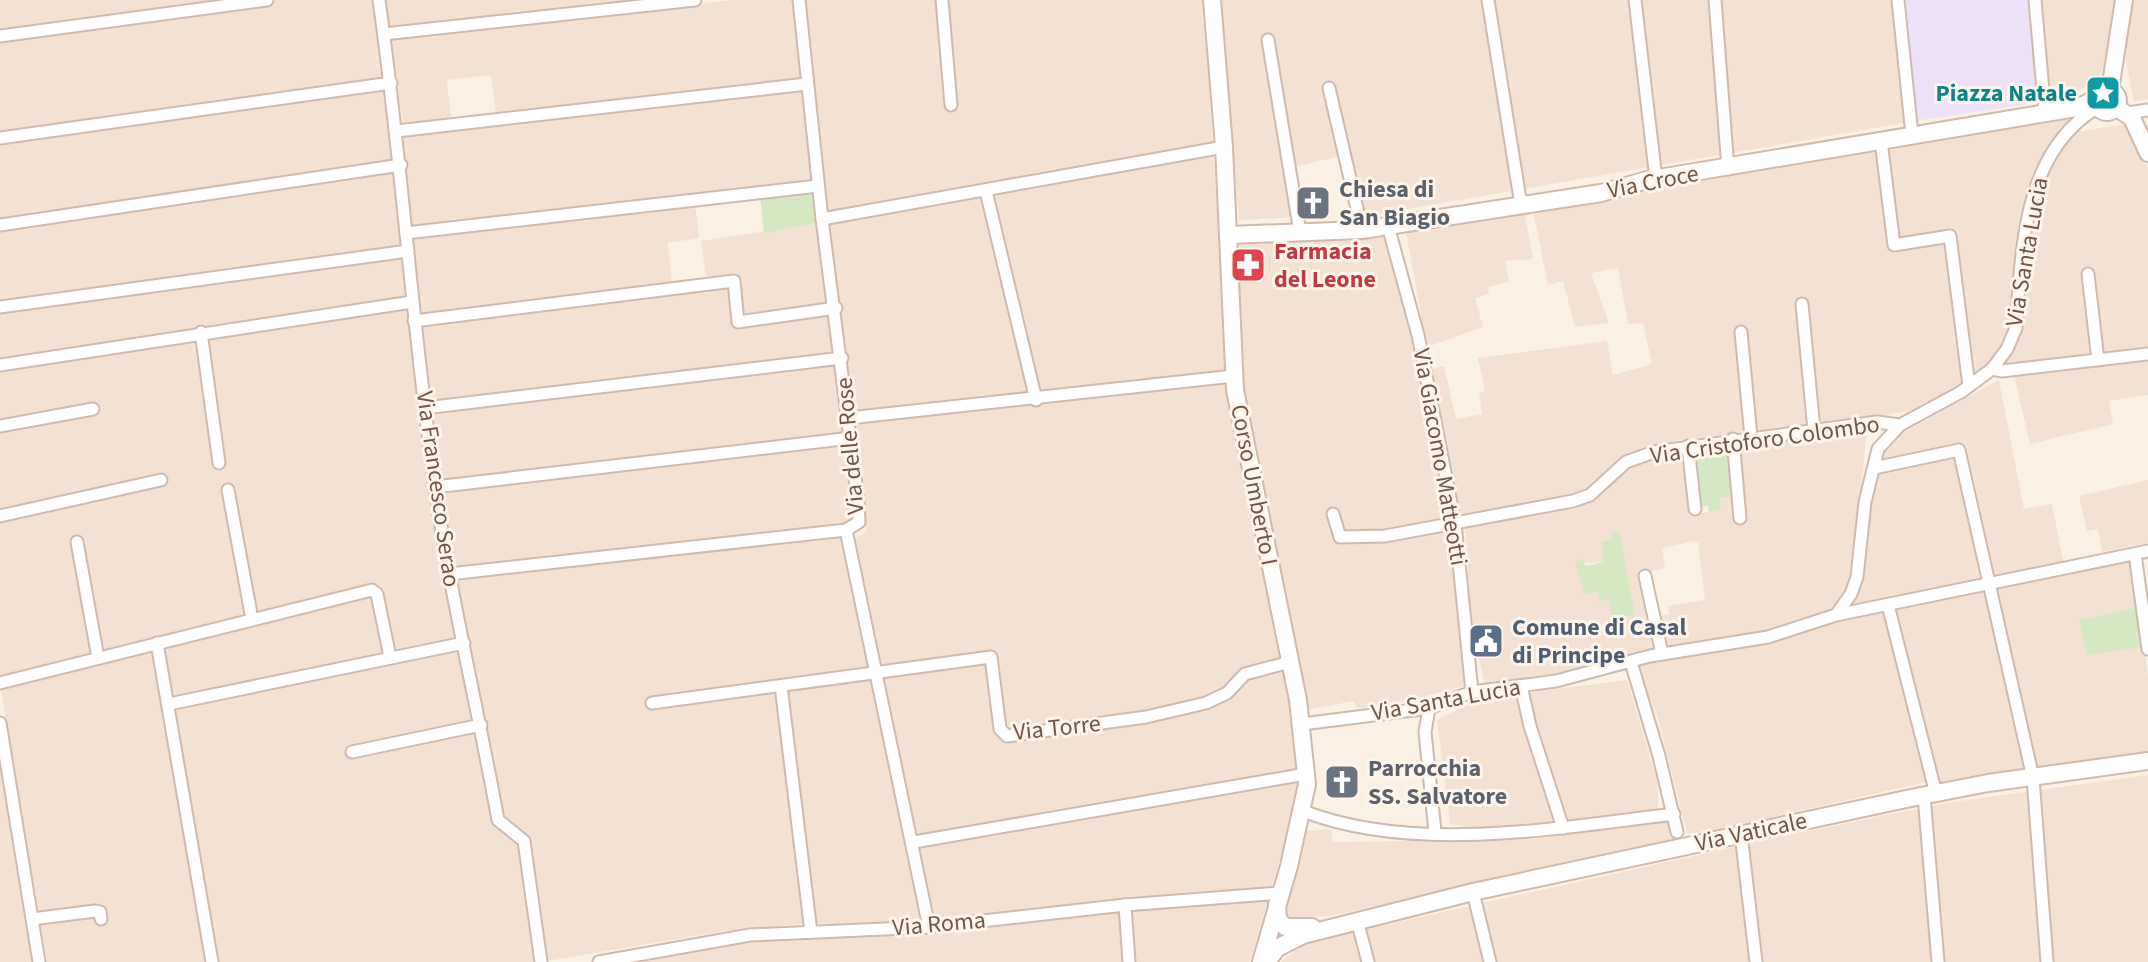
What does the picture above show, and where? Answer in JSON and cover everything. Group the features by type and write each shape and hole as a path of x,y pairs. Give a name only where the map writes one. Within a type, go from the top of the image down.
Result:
{"street":[{"path":"0,36 267,0"},
{"name":"Via Francesco Serao","path":"379,0 401,165 414,321 449,574 498,820 524,841 541,962"},
{"path":"384,34 695,0"},
{"name":"Via delle Rose","path":"799,0 859,522 846,530 914,842 929,927"},
{"path":"942,0 951,105"},
{"name":"Corso Umberto I","path":"1212,0 1224,147 1234,376 1302,724 1306,774 1303,811 1278,898 1264,962"},
{"path":"1488,0 1521,205"},
{"path":"1635,0 1656,179"},
{"path":"1715,0 1728,169"},
{"path":"1898,0 1912,135"},
{"path":"2035,0 2045,113"},
{"path":"2124,0 2101,99 2105,113 2148,110"},
{"path":"1268,40 1300,232"},
{"path":"0,138 391,83"},
{"path":"397,131 807,84"},
{"path":"1329,88 1362,230"},
{"name":"Via Croce","path":"1228,235 1362,230 1601,193 1656,179 2076,108 2101,99"},
{"name":"Via Santa Lucia","path":"1302,724 1429,708 1472,692 1521,686 1662,654 1768,637 1836,615 1851,594 1857,577 1865,502 1878,449 1900,425 1969,386 1992,369 2007,349 2016,328 2035,186 2044,164 2075,121 2101,99"},
{"path":"2122,110 2148,153"},
{"path":"1881,141 1894,245 1950,236 1969,386"},
{"path":"822,219 1224,147"},
{"path":"0,225 401,165"},
{"path":"406,233 818,186"},
{"path":"986,191 1036,400"},
{"name":"Via Giacomo Matteotti","path":"1388,226 1418,335 1455,523 1472,692"},
{"path":"0,307 408,251"},
{"path":"2088,274 2098,360"},
{"path":"414,321 734,281 738,322 836,308"},
{"path":"0,365 412,302"},
{"path":"1802,304 1814,430"},
{"path":"201,332 219,463"},
{"path":"1741,332 1751,437"},
{"path":"1992,369 2002,371 2148,354"},
{"path":"425,408 842,358"},
{"path":"849,418 1234,376"},
{"path":"0,426 93,409"},
{"name":"Via Cristoforo Colombo","path":"1333,514 1340,537 1354,538 1455,523 1573,501 1590,495 1626,462 1654,452 1877,422 1900,425"},
{"path":"435,487 851,438"},
{"path":"1733,439 1740,518"},
{"path":"1688,446 1695,509"},
{"path":"1874,468 1959,450 2033,778 2047,962"},
{"path":"0,516 161,480"},
{"path":"228,490 252,619"},
{"path":"449,574 846,530"},
{"path":"77,542 98,658"},
{"path":"1836,615 2148,551"},
{"path":"2135,554 2148,649"},
{"path":"1645,576 1662,654"},
{"path":"0,683 372,590 377,594 390,657"},
{"path":"1888,605 1930,795 1938,962"},
{"path":"157,643 212,962"},
{"path":"169,704 464,643"},
{"name":"Via Torre","path":"877,675 991,657 1000,729 1007,736 1146,717 1206,703 1227,693 1245,674 1290,662"},
{"path":"1631,662 1677,832"},
{"path":"652,703 877,675"},
{"path":"781,686 811,932"},
{"path":"1521,686 1530,726 1563,828"},
{"path":"1429,708 1425,732 1435,832"},
{"path":"0,723 39,962"},
{"path":"352,752 481,725"},
{"name":"Via Vaticale","path":"1264,962 1288,941 1357,920 1473,892 1930,795 2148,761"},
{"path":"914,842 1306,774"},
{"path":"1303,811 1359,830 1487,834 1674,814"},
{"path":"1741,834 1756,962"},
{"path":"1473,892 1490,962"},
{"name":"Via Vaticale","path":"1278,898 1278,919 1293,929 1357,920"},
{"name":"Via Roma","path":"599,962 628,960 750,935 929,927 1125,905 1278,898"},
{"path":"1125,905 1129,962"},
{"path":"32,919 95,911 100,912 101,919"},
{"path":"1357,920 1368,962"}],"shaded area":[{"path":"0,0 376,0 404,235 695,201 699,238 668,243 672,283 706,278 701,241 820,223 856,511 850,524 925,924 800,924 724,931 542,962 47,962 0,684"},
{"path":"384,0 652,0 388,30"},
{"path":"733,0 797,0 804,79 496,114 491,75 447,80 451,118 403,124 391,36"},
{"path":"802,0 1203,0 1229,383 1292,698 1298,775 1288,831 1250,962 1135,962 1130,900 933,921 854,539 866,532 863,494"},
{"path":"1219,0 1904,0 1915,121 1356,218 1341,156 1289,168 1297,217 1239,220"},
{"path":"1904,0 2029,0 2039,102 1915,121"},
{"path":"2029,0 2118,0 2106,63 2098,78 2068,98 2039,102"},
{"path":"2129,0 2148,0 2148,99 2134,102 2126,62"},
{"path":"803,89 814,182 410,228 401,135"},
{"path":"2068,109 2069,118 2039,164 2028,198 2009,331 1988,366 1976,376 1910,411 1810,427 1679,440 1649,447 1631,454 1585,493 1570,499 1463,520 1429,370 1444,366 1456,419 1482,414 1479,393 1485,391 1478,358 1607,341 1613,375 1652,364 1643,323 1628,324 1618,268 1591,273 1609,323 1575,327 1563,281 1548,285 1531,200"},
{"path":"2125,124 2148,168 2148,349 2007,366 2005,363 2022,314 2041,190 2050,165 2076,132"},
{"path":"1522,199 1533,259 1505,261 1509,282 1488,287 1489,294 1475,298 1483,327 1427,347 1404,221"},
{"path":"1384,231 1413,333 1456,555 1464,686 1391,705 1357,708 1354,701 1307,710 1247,417 1240,372 1233,237"},
{"path":"2148,359 2148,395 2109,401 2113,424 2030,444 2014,375"},
{"path":"1999,380 2024,509 2052,504 2064,565 1996,580 1966,444 1884,462 1882,456 1904,432"},
{"path":"1867,427 1854,566 1848,590 1830,612 1785,631 1485,686 1471,620 1465,527 1591,501 1634,462 1685,451 1692,515 1720,509 1720,497 1738,445","holes":["1611,532 1620,532 1635,615 1597,591 1576,564 1605,562 1613,539","1694,541 1698,543 1705,600 1668,606 1669,614 1661,616 1651,571 1665,568 1662,548"]},
{"path":"1957,455 1984,580 1853,606 1864,569 1868,504 1876,472"},
{"path":"2148,480 2148,543 2102,552 2098,529 2087,531 2079,496"},
{"path":"2132,562 2138,607 2080,620 2144,647 2148,675 2148,753 2035,770 1997,589"},
{"path":"1986,591 2027,769 1940,787 1895,610"},
{"path":"1884,612 1926,782 1703,833 1687,833 1657,715 1636,666 1781,640 1830,623"},
{"path":"1627,680 1658,783 1658,809 1567,823 1525,693"},
{"path":"1520,693 1558,824 1474,828 1450,824 1437,720 1481,698"},
{"path":"0,769 24,918 32,962 0,962"},
{"path":"2148,775 2148,962 1281,962 1305,943 1752,843 1945,803"},
{"path":"1670,822 1674,842 1329,916 1290,918 1286,913 1305,831 1331,829 1333,842 1487,840"},
{"path":"1121,909 1124,962 645,962 731,943"}],"green space":[{"path":"809,191 813,194 816,223 764,233 760,198"},
{"path":"1729,447 1733,497 1720,497 1721,509 1709,512 1708,506 1700,506 1694,453"},
{"path":"1611,531 1620,532 1635,615 1611,618 1609,600 1600,601 1597,591 1584,594 1575,563 1583,559 1585,566 1604,562 1601,542 1613,539"},
{"path":"2138,607 2144,647 2087,655 2079,620"}],"place":[{"name":"Piazza Natale","path":"2103,93"},
{"name":"Chiesa di San Biagio","path":"1313,203"},
{"name":"Farmacia del Leone","path":"1248,265"},
{"name":"Comune di Casal di Principe","path":"1486,641"},
{"name":"Parrocchia SS. Salvatore","path":"1342,782"}]}
